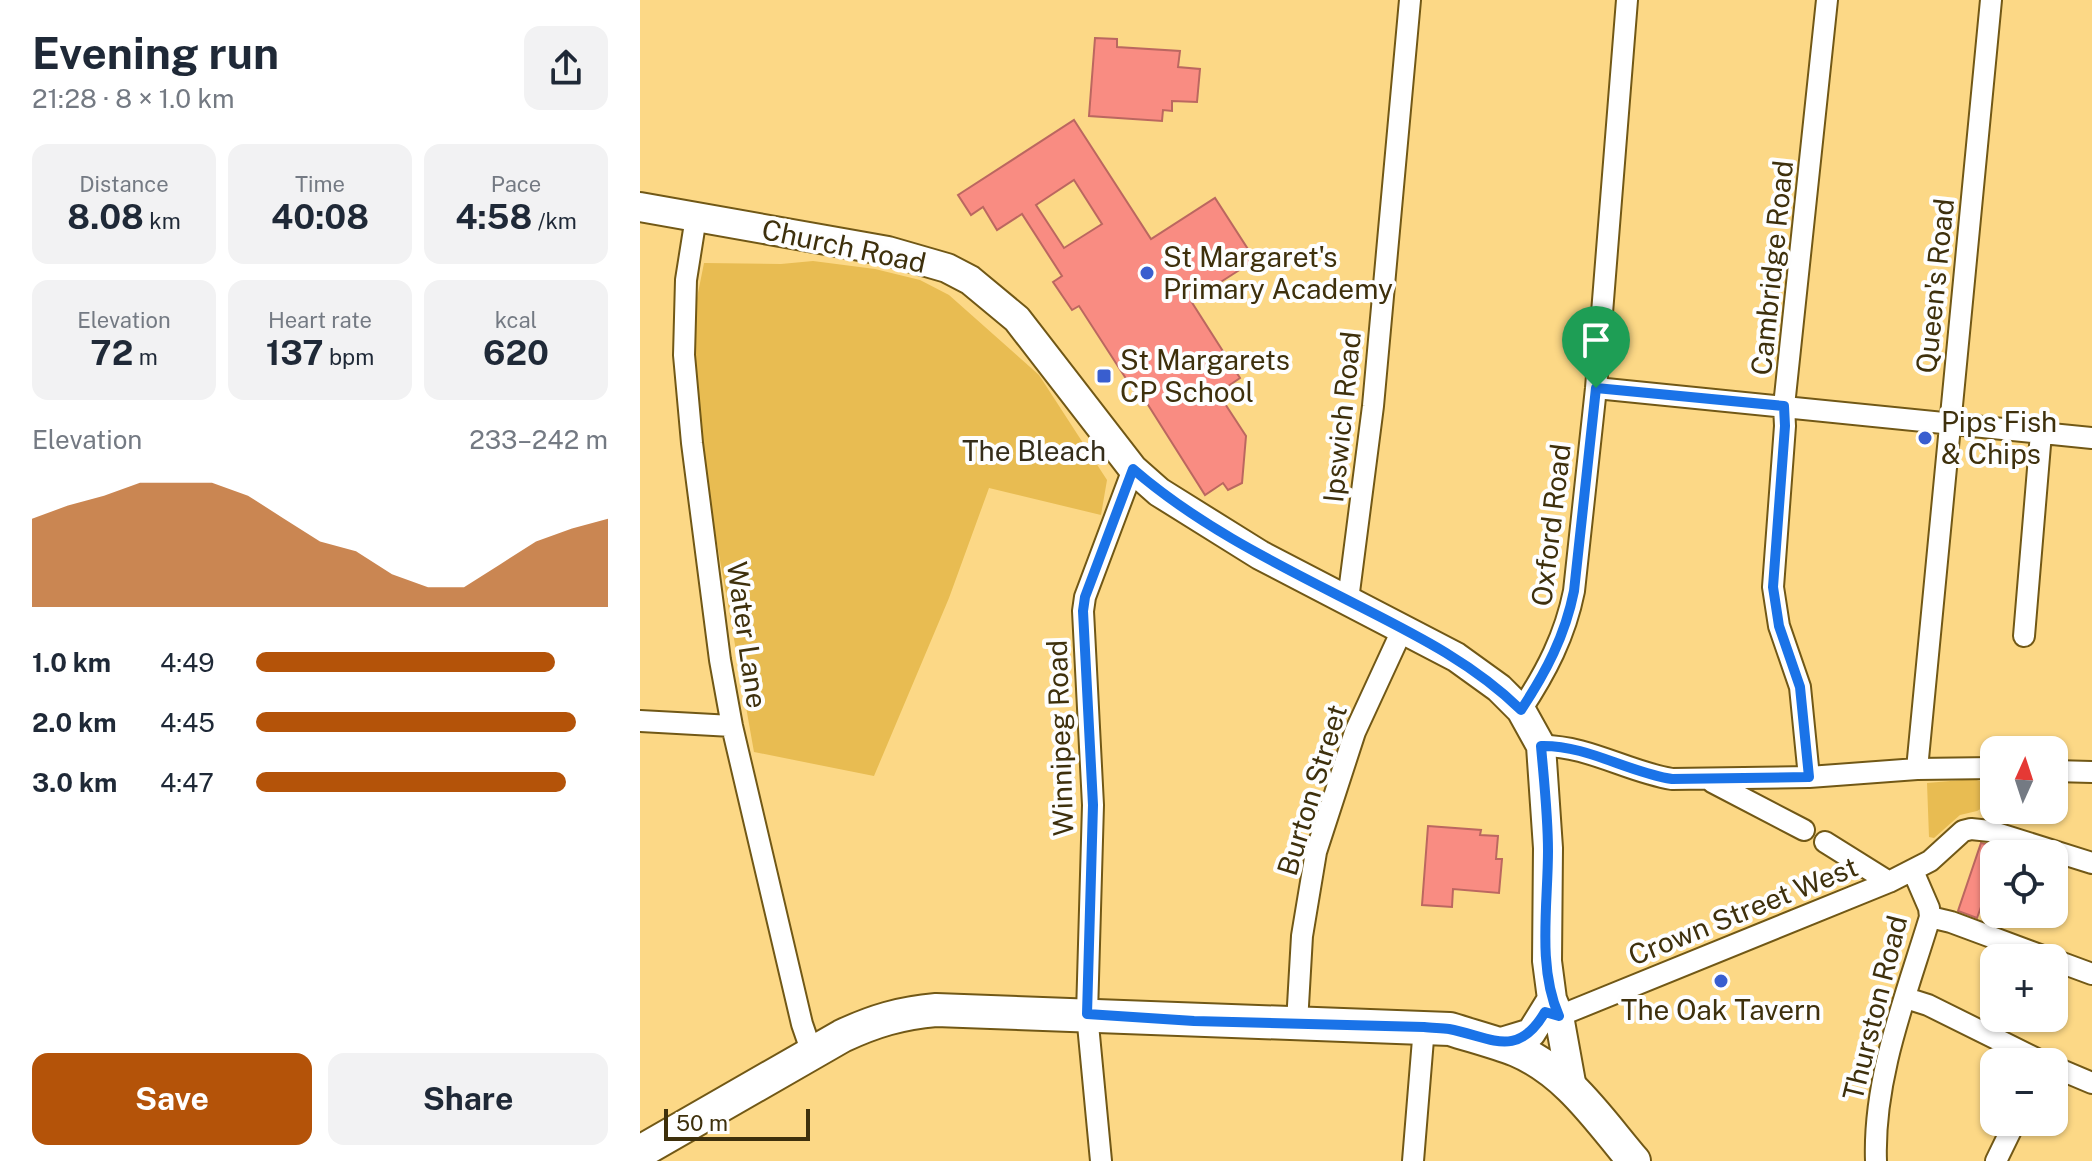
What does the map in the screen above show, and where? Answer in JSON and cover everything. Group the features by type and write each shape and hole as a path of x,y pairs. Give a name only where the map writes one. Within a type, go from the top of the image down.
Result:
{"main road":[{"name":"Church Road","path":"640,207 831,239 917,257 970,280 1017,319 1133,469 1159,492 1260,555 1456,657 1499,688 1521,710 1541,746"},
{"path":"1541,746 1548,848 1547,961 1552,1009 1572,1088"},
{"path":"1495,1044 1531,1033 1552,1009"},
{"path":"640,1152 812,1053 876,1020 936,1010 1450,1029 1518,1051 1572,1088 1620,1155"}],"street":[{"name":"Ipswich Road","path":"1348,600 1373,406 1410,0"},
{"name":"Oxford Road","path":"1521,710 1546,673 1567,624 1574,591 1596,388 1627,0"},
{"name":"Cambridge Road","path":"1809,777 1800,687 1779,626 1773,587 1784,406 1827,0"},
{"name":"Queen's Road","path":"1917,769 1991,0"},
{"name":"Water Lane","path":"696,217 686,280 684,355 720,660 732,726 802,1024 812,1053"},
{"path":"1596,388 2092,438"},
{"path":"2024,636 2041,433"},
{"name":"Winnipeg Road","path":"1101,1161 1087,1014 1093,805 1083,611 1085,597 1133,469"},
{"name":"Burton Street","path":"1297,1023 1302,936 1316,852 1355,732 1403,628"},
{"path":"640,721 732,726"},
{"path":"1541,746 1576,750 1650,776 1709,780 1980,768"},
{"path":"2068,771 2092,772"},
{"path":"1709,780 1804,830"},
{"name":"Crown Street West","path":"1552,1009 1889,882 1930,861 1963,831 1983,829 2092,863"},
{"path":"1825,842 1889,882"},
{"name":"Thurston Road","path":"1876,1161 1878,1097 1930,917 1913,871"},
{"path":"1930,917 2010,944"},
{"path":"2068,965 2092,974"},
{"path":"1906,998 1928,1005 2015,1048"},
{"path":"1413,1161 1424,1027"},
{"path":"2068,1073 2092,1083"},
{"path":"1996,1161 2008,1136"}],"green space":[{"name":"The Bleach","path":"813,261 875,269 920,280 949,295 1039,375 1107,480 1101,515 989,488 949,598 874,776 754,752 709,498 692,377 691,328 704,263 781,264"},
{"path":"1980,781 1980,809 1960,815 1934,838 1929,837 1927,783"}],"building":[{"path":"1095,38 1117,39 1117,47 1180,51 1178,67 1200,69 1197,102 1172,101 1172,111 1163,110 1162,121 1089,116"},
{"path":"1074,120 1151,239 1215,198 1255,260 1191,301 1240,378 1218,393 1246,436 1242,483 1228,490 1223,483 1205,495 1138,389 1134,391 1079,306 1072,310 1053,282 1062,276 1022,214 997,230 983,207 971,215 958,195","holes":["1074,180 1102,224 1064,248 1036,205"]},
{"path":"1428,826 1481,830 1480,835 1498,836 1496,859 1502,859 1499,893 1453,889 1452,907 1422,905"},
{"path":"1980,846 1980,910 1977,918 1958,911"}],"place":[{"name":"St Margaret's Primary Academy","path":"1147,273"},
{"name":"St Margarets CP School","path":"1104,376"},
{"name":"Pips Fish & Chips","path":"1925,438"},
{"name":"The Oak Tavern","path":"1721,981"}],"route":[{"path":"1596,388 1784,406 1773,587 1779,626 1800,687 1809,777 1672,779 1650,776 1565,747 1541,746 1548,848 1547,961 1552,999 1559,1016 1545,1012 1531,1033 1521,1037 1495,1044 1450,1029 1424,1027 1194,1021 1087,1014 1093,805 1083,611 1085,597 1133,469 1159,492 1260,555 1456,657 1499,688 1521,710 1546,673 1567,624 1574,591 1596,388"}]}
